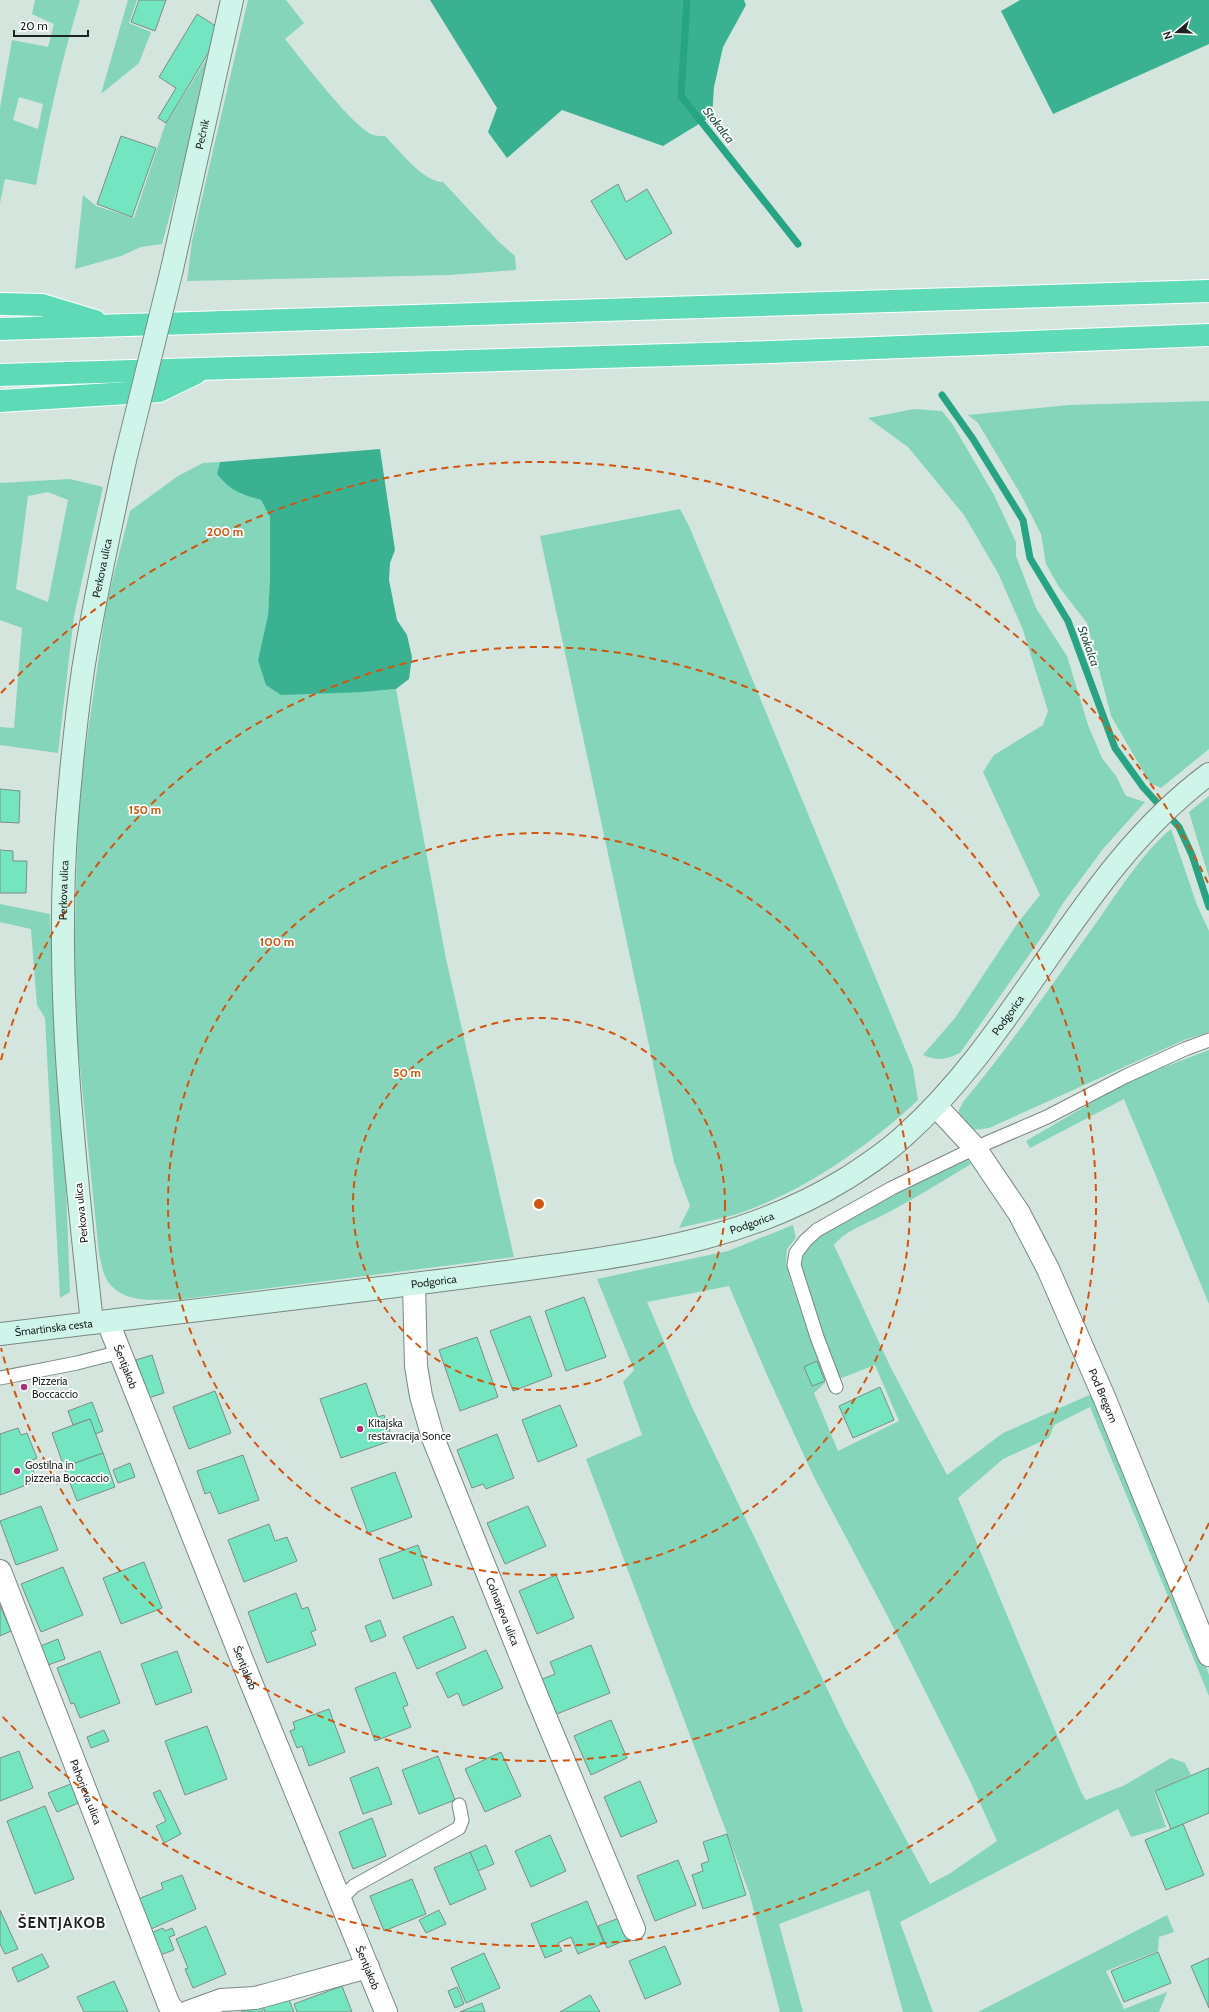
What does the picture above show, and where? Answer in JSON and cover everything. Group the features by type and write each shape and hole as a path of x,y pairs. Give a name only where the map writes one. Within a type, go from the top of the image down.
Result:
{"highway":[{"path":"0,329 1209,291"},
{"path":"0,304 42,304 111,326"},
{"path":"0,375 771,352 1209,335"},
{"path":"0,402 159,391 203,370"}],"main road":[{"name":"Pečnik","path":"125,460 172,269 232,0"},
{"name":"Perkova ulica","path":"100,1322 77,1187 63,969 65,878 67,819 83,673 94,607 125,460"},
{"name":"Podgorica","path":"100,1322 414,1284 640,1252 709,1238 779,1214 814,1197 867,1165 903,1138 936,1106 990,1039 1091,894 1146,829 1184,792 1209,774"},
{"name":"Šmartinska cesta","path":"0,1334 100,1322"}],"street":[{"name":"Pod Bregom","path":"936,1106 975,1148 1019,1213 1048,1269 1104,1397 1209,1655"},
{"name":"Colnarjeva ulica","path":"414,1284 416,1366 427,1418 437,1450 538,1699 634,1929"},
{"name":"Šentjakob","path":"100,1322 120,1352 248,1675 386,2012"},
{"name":"Pahorjeva ulica","path":"0,1570 166,1998 172,2010 175,2012"},
{"path":"188,2012 221,2000 255,1998 368,1967"}],"lane":[{"path":"836,1387 794,1265 796,1253 817,1230 892,1188 975,1148 1047,1118 1126,1076 1185,1049 1209,1040"},
{"path":"0,1378 77,1363 120,1352"},
{"path":"340,1900 354,1886 459,1828 462,1820 459,1805"}],"green space":[{"path":"35,0 80,0 55,92 36,185 5,179 0,203 0,108 12,40 48,47 54,24 32,14","holes":["19,97 43,104 38,129 13,120"]},
{"path":"128,0 137,0 129,23 151,32 139,63 101,94"},
{"path":"248,0 286,0 304,23 285,39 328,92 364,129 373,135 385,136 404,157 427,177 435,181 443,182 499,242 515,256 516,270 449,275 187,281 192,241"},
{"path":"430,0 744,0 746,5 723,47 714,87 712,116 663,146 562,110 507,158 488,132 497,108"},
{"path":"1020,0 1209,0 1209,44 1053,114 1001,11"},
{"path":"217,42 162,244 141,247 121,256 75,269 83,195 96,206 134,218 165,125"},
{"path":"1209,401 1209,749 1161,788 1150,783 1111,716 1087,623 1059,587 1046,564 1041,534 1020,493 978,423 968,415 1069,405"},
{"path":"914,409 942,411 953,425 994,495 1016,542 1016,556 1036,608 1067,656 1088,725 1102,758 1116,776 1126,796 1145,802 1103,849 1063,903 1048,928 960,1053 942,1059 923,1055 955,1018 1017,924 1040,895 983,772 994,755 1043,725 1048,711 1023,630 998,573 964,515 908,447 868,418"},
{"path":"380,449 395,550 390,563 389,580 397,620 407,635 412,657 409,679 396,689 363,692 281,695 266,685 258,660 268,615 270,579 270,517 261,500 236,491 222,480 217,474 220,462"},
{"path":"220,462 217,474 241,494 261,500 270,517 270,579 268,615 258,660 363,692 396,689 446,959 514,1257 184,1299 153,1300 122,1294 114,1288 104,1275 99,1254 77,1038 74,964 78,821 84,759 107,601 130,511 178,476 203,463"},
{"path":"70,479 103,487 74,616 58,753 0,745 0,727 14,728 22,628 0,620 0,483","holes":["48,492 68,500 48,602 16,589 28,496"]},
{"path":"680,509 689,526 913,1068 918,1100 876,1136 853,1153 804,1184 753,1208 727,1217 679,1228 690,1206 674,1162 540,536"},
{"path":"1209,796 1209,878 1189,812"},
{"path":"1171,829 1197,905 1209,931 1209,1032 1184,1040 989,1128 973,1130 958,1119 959,1110 963,1102 1016,1035 1132,871 1151,848"},
{"path":"0,904 50,914 54,1029 65,1161 70,1292 60,1298 45,1018 37,1005 31,929 0,922"},
{"path":"1209,1050 1209,1304 1124,1099 1030,1148 1026,1141 1118,1087 1154,1071"},
{"path":"968,1160 971,1164 882,1216 852,1230 839,1239 834,1245 890,1366 947,1475 1003,1433 1094,1393 1203,1658 1209,1675 1209,1696 1090,1407 1054,1425 1049,1438 1003,1459 958,1498 1081,1792 1086,1800 1123,1786 1171,1758 1185,1763 1191,1775 1154,1791 1166,1827 1131,1837 1118,1809 900,1922 933,2012 903,2012 869,1890 779,1924 803,2012 780,2012 749,1892 586,1459 642,1435 623,1382 634,1370 597,1279 728,1251 793,1225 796,1238 787,1249 786,1263 825,1383 814,1393 838,1451 899,1421 875,1365 839,1379 798,1264 802,1251 819,1234 908,1184 957,1162","holes":["729,1286 767,1375 814,1477 885,1611 971,1783 997,1841 949,1874 930,1884 846,1728 691,1405 647,1302"]},
{"path":"1167,1915 1174,1932 1159,1937 1158,1951 1106,1971 1124,2009 1167,1992 1159,2012 978,2012"}],"building":[{"path":"139,0 166,0 155,31 131,22"},
{"path":"197,14 222,30 166,123 158,118 176,88 159,77"},
{"path":"121,136 156,148 132,217 97,204"},
{"path":"618,184 626,202 647,189 672,233 626,260 591,201"},
{"path":"0,789 20,791 19,823 0,822"},
{"path":"0,850 13,851 13,861 27,861 26,893 0,893"},
{"path":"584,1297 606,1357 566,1371 545,1311"},
{"path":"530,1316 552,1376 513,1391 490,1331"},
{"path":"477,1337 498,1397 460,1411 439,1350"},
{"path":"152,1355 164,1393 148,1398 136,1360"},
{"path":"817,1361 825,1381 812,1386 804,1367"},
{"name":"Kitajska restavracija Sonce","path":"366,1383 378,1417 384,1415 393,1440 341,1458 320,1399"},
{"path":"880,1387 894,1420 853,1438 839,1406"},
{"path":"215,1391 231,1433 189,1449 173,1407"},
{"path":"92,1402 103,1431 95,1434 90,1419 73,1425 68,1411"},
{"path":"560,1405 577,1446 538,1462 522,1420"},
{"path":"90,1419 103,1453 64,1467 52,1433"},
{"name":"Gostilna in pizzeria Boccaccio","path":"18,1428 21,1435 27,1433 37,1458 30,1461 37,1481 0,1495 0,1434"},
{"path":"497,1434 514,1478 486,1489 483,1484 472,1488 457,1450"},
{"path":"103,1453 115,1487 77,1501 64,1467"},
{"path":"243,1455 259,1500 219,1514 210,1492 205,1494 197,1471"},
{"path":"130,1463 135,1477 118,1483 113,1470"},
{"path":"395,1472 412,1517 368,1533 351,1488"},
{"path":"41,1506 58,1550 16,1565 0,1521"},
{"path":"528,1506 546,1546 505,1564 487,1523"},
{"path":"269,1524 275,1541 287,1537 297,1561 244,1582 228,1540"},
{"path":"418,1545 432,1585 393,1599 379,1559"},
{"path":"144,1562 162,1608 121,1624 103,1578"},
{"path":"63,1567 83,1615 41,1632 21,1584"},
{"path":"556,1575 574,1618 537,1634 519,1591"},
{"path":"296,1593 302,1609 308,1607 316,1630 311,1632 316,1645 267,1663 248,1612"},
{"path":"0,1605 11,1631 0,1636"},
{"path":"453,1616 466,1648 417,1669 403,1637"},
{"path":"380,1620 386,1636 371,1642 365,1626"},
{"path":"58,1639 65,1659 45,1666 38,1647"},
{"path":"591,1645 610,1693 554,1715 540,1680 555,1674 550,1662"},
{"path":"486,1650 503,1688 463,1706 458,1693 448,1698 436,1673"},
{"path":"100,1651 120,1703 80,1718 74,1703 71,1704 57,1668"},
{"path":"177,1651 192,1692 156,1705 141,1664"},
{"path":"395,1672 408,1705 403,1707 411,1727 375,1741 355,1688"},
{"path":"329,1709 345,1752 309,1766 302,1746 297,1748 290,1731 295,1729 293,1722"},
{"path":"611,1720 627,1758 591,1775 574,1736"},
{"path":"207,1726 227,1779 185,1795 165,1741"},
{"path":"104,1730 109,1741 91,1748 87,1737"},
{"path":"19,1751 33,1788 0,1801 0,1758"},
{"path":"501,1752 521,1796 485,1812 465,1769"},
{"path":"438,1756 455,1800 419,1814 402,1770"},
{"path":"378,1767 392,1804 363,1814 350,1778"},
{"path":"1209,1768 1209,1813 1171,1829 1155,1791"},
{"path":"640,1781 657,1822 621,1837 604,1797"},
{"path":"73,1783 81,1802 57,1812 48,1793"},
{"path":"160,1790 181,1834 164,1843 156,1826 166,1821 153,1793"},
{"path":"45,1806 74,1879 35,1894 7,1821"},
{"path":"372,1818 386,1856 353,1869 339,1832"},
{"path":"1183,1824 1204,1875 1166,1890 1145,1840"},
{"path":"727,1834 746,1895 703,1909 692,1875 703,1871 701,1864 709,1861 703,1842"},
{"path":"550,1835 566,1871 531,1887 515,1851"},
{"path":"486,1845 494,1864 478,1871 470,1852"},
{"path":"470,1852 486,1889 450,1905 434,1868"},
{"path":"678,1860 696,1905 655,1921 637,1876"},
{"path":"182,1875 196,1909 151,1929 138,1899 163,1889 161,1883"},
{"path":"412,1879 426,1914 384,1931 370,1896"},
{"path":"587,1901 604,1943 578,1954 571,1937 558,1943 562,1951 545,1958 531,1924"},
{"path":"0,1910 18,1949 5,1954 0,1944"},
{"path":"439,1910 446,1924 426,1933 419,1920"},
{"path":"622,1917 631,1938 607,1948 598,1926"},
{"path":"206,1926 226,1974 193,1988 185,1969 188,1968 176,1939"},
{"path":"163,1928 165,1931 172,1928 175,1935 169,1937 174,1950 160,1955 151,1933"},
{"path":"665,1946 681,1984 645,1999 629,1961"},
{"path":"1158,1952 1171,1983 1124,2002 1111,1971"},
{"path":"484,1953 500,1988 466,2003 451,1968"},
{"path":"42,1954 49,1967 18,1982 12,1968"},
{"path":"1209,1958 1209,2008 1191,1966"},
{"path":"114,1981 128,2012 84,2012 77,1997"},
{"path":"342,1986 352,2012 297,2012 294,2004"},
{"path":"457,1987 464,2004 455,2008 448,1991"},
{"path":"590,1995 600,2012 560,2012"},
{"path":"288,1997 294,2012 265,2012 263,2007"},
{"path":"482,2003 485,2012 460,2012"},
{"path":"260,2004 263,2012 241,2012"}],"waterway":[{"name":"Stokalca","path":"687,0 681,96 798,244"},
{"name":"Stokalca","path":"942,395 973,439 1023,520 1030,558 1068,621 1115,748 1143,787 1179,827 1192,855 1209,907"}],"place":[{"name":"Pizzeria Boccaccio","path":"24,1387"},
{"name":"Kitajska restavracija Sonce","path":"360,1429"},
{"name":"Gostilna in pizzeria Boccaccio","path":"17,1471"}],"district":[{"name":"ŠENTJAKOB","path":"62,1923"}]}
